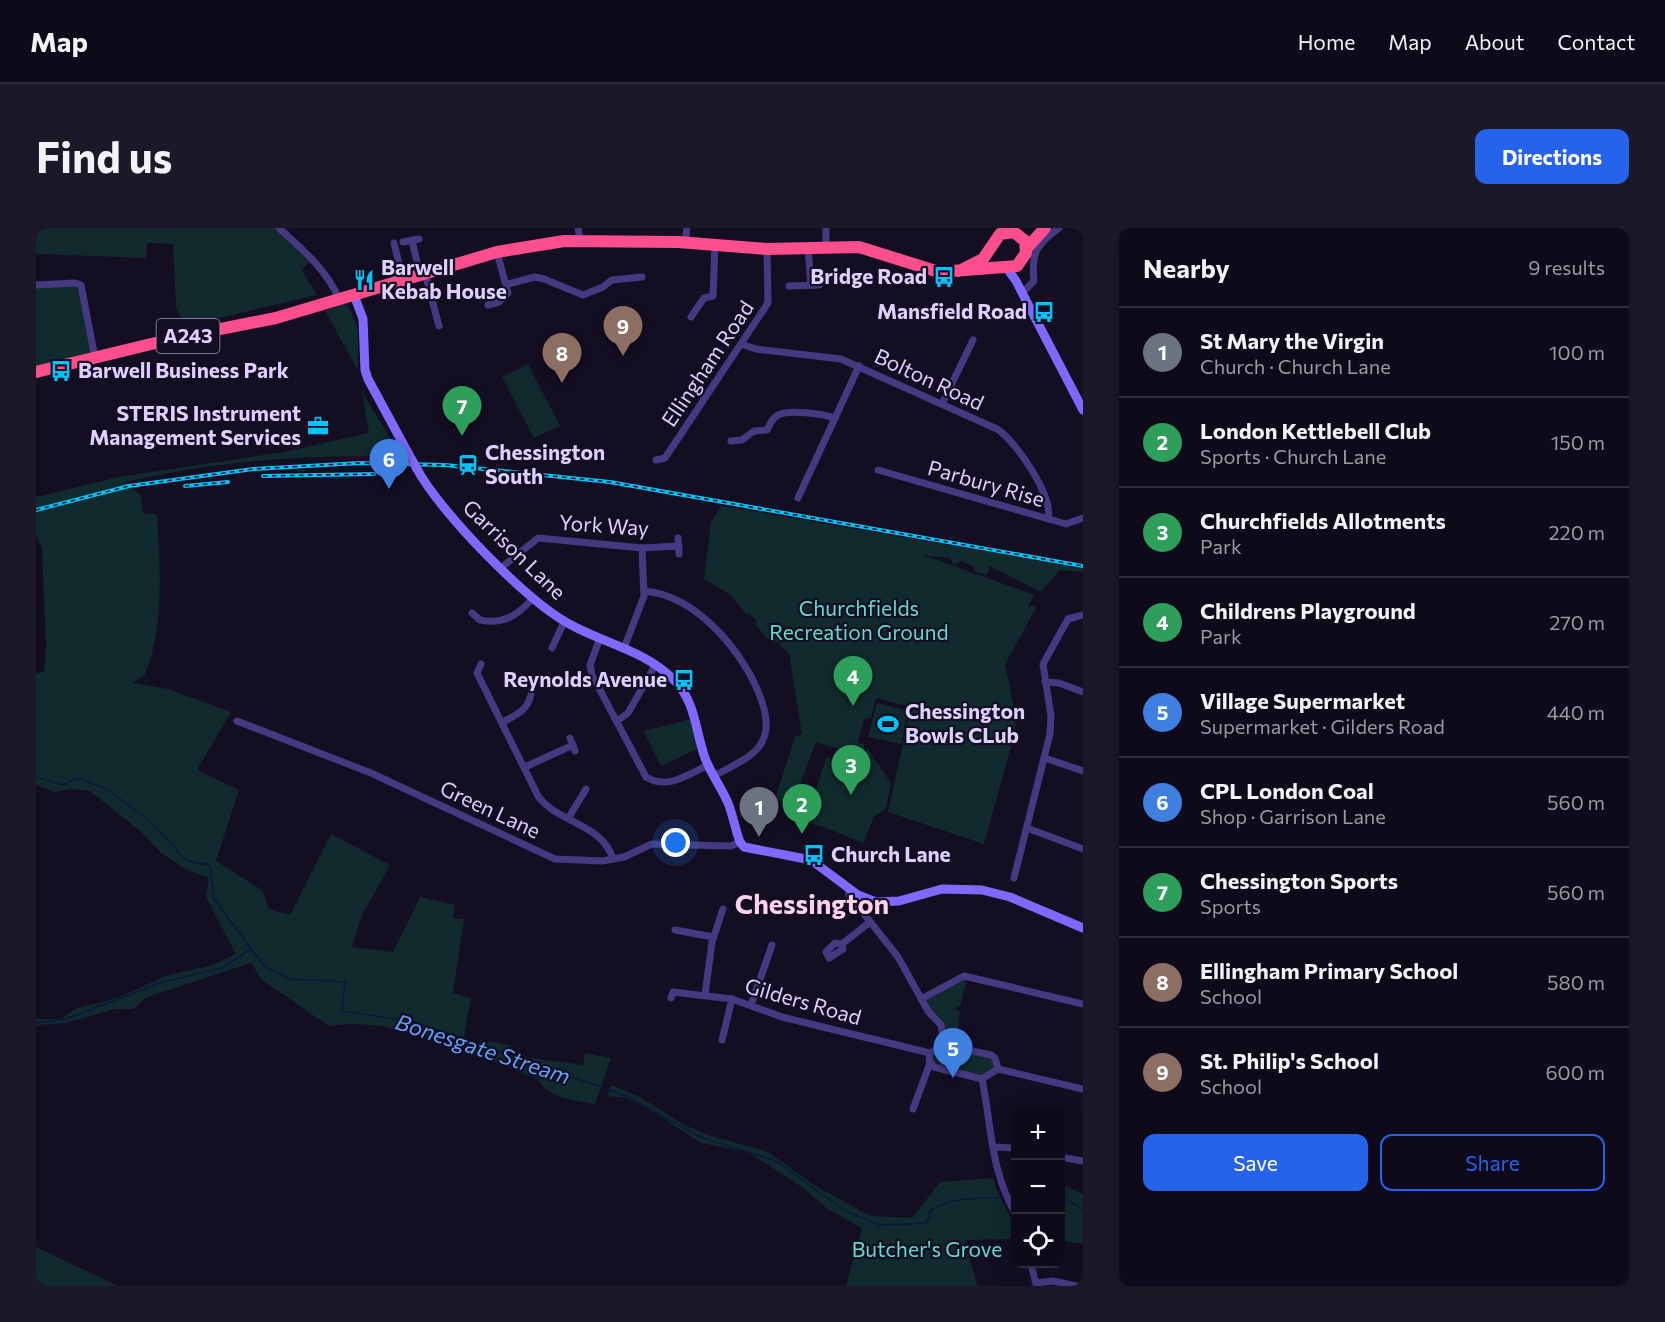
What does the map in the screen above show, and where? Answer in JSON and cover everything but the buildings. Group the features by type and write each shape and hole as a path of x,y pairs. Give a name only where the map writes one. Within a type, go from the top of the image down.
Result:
{"highway":[{"name":"A243","path":"959,271 983,259 1000,234 1032,228"},
{"path":"1022,262 1027,248 1045,228"},
{"path":"1012,231 1025,241 1027,248"},
{"name":"A243","path":"36,372 276,318 497,252 579,233 767,249 859,247 929,271 1005,267 1022,262"},
{"path":"991,245 992,257 1005,267"}],"street":[{"path":"279,228 317,264 334,285 339,299"},
{"path":"685,242 687,228"},
{"path":"826,228 826,247"},
{"path":"991,245 995,228"},
{"path":"1026,289 1034,281 1032,267 1035,251 1059,228"},
{"path":"403,242 416,240 423,274 439,326"},
{"path":"394,243 403,280"},
{"path":"691,317 704,298 713,296 715,244"},
{"path":"789,286 815,285 808,248"},
{"name":"Ellingham Road","path":"656,459 665,458 768,303 767,249"},
{"path":"488,305 506,296 508,284 497,252"},
{"path":"1022,262 1021,276 1026,289 1083,402"},
{"path":"1005,267 1016,281 1083,410"},
{"path":"508,284 535,277 583,295 603,287 612,280 642,277"},
{"path":"36,285 75,283 81,285 95,358"},
{"name":"Garrison Lane","path":"354,295 363,319 365,370 368,379 436,499 501,568 533,598 564,622 656,664 674,680 692,705 700,742 708,765 729,806 740,842"},
{"path":"942,404 973,340"},
{"name":"Bolton Road","path":"741,344 756,349 841,358 997,429 1014,442 1049,508 1048,519"},
{"path":"798,498 859,366"},
{"path":"731,441 742,440 754,431 767,430 771,421 782,413 823,414 835,418"},
{"name":"Parbury Rise","path":"879,470 1068,524 1083,518"},
{"name":"York Way","path":"501,568 538,538 642,548 679,542 679,554"},
{"path":"624,648 644,591 642,548"},
{"path":"644,591 661,595 704,620 733,646 755,681 766,722 762,743 757,750 714,776"},
{"path":"472,613 480,620 505,620 518,614 533,598"},
{"path":"1014,878 1051,727 1044,659 1068,619 1083,615"},
{"path":"552,648 564,622"},
{"path":"600,638 590,665 592,675 646,777 657,783 675,781 708,765"},
{"path":"481,664 477,673 544,804 569,817 607,843 613,859"},
{"path":"617,721 628,713 656,664"},
{"path":"1045,682 1059,683 1083,692"},
{"path":"503,722 523,712 529,705 532,688"},
{"name":"Green Lane","path":"237,720 370,773 555,859 586,861 613,859 652,844 731,846 740,842"},
{"path":"525,767 573,745"},
{"path":"1045,758 1083,771"},
{"path":"569,817 586,789"},
{"path":"1027,828 1083,849"},
{"path":"740,842 748,849 798,855 812,860 869,900 899,901 942,888 985,891 1010,897 1083,928"},
{"path":"848,887 847,892 898,957 931,1017 941,1025 944,1045"},
{"path":"862,911 869,900"},
{"path":"705,995 713,937 723,909"},
{"path":"842,944 870,922"},
{"path":"680,933 713,937"},
{"path":"751,1005 772,945"},
{"path":"921,999 964,975 1083,1004"},
{"name":"Gilders Road","path":"673,992 732,999 782,1017 930,1053"},
{"path":"720,1035 732,999"},
{"path":"913,1110 930,1063 930,1053 944,1045 991,1055 995,1058 998,1069"},
{"path":"930,1063 982,1079 998,1069 1083,1089"},
{"path":"982,1079 1001,1187 1015,1214"},
{"path":"993,1147 1011,1148"},
{"path":"1065,1158 1083,1161"},
{"path":"1032,1268 1036,1284 1053,1281 1076,1286"}],"green space":[{"path":"36,228 275,228 310,262 301,269 317,295 185,326 176,306 173,244 147,243 146,258 36,254"},
{"path":"77,286 81,291 92,355 36,368 36,287"},
{"path":"343,304 348,305 358,329 358,371 325,310"},
{"path":"528,364 560,426 534,438 502,377"},
{"path":"362,392 402,457 263,460 193,469 125,482 141,496 143,513 157,514 159,554 160,595 156,636 145,674 133,683 168,689 231,712 197,770 239,790 216,861 262,890 269,909 290,915 331,834 390,865 361,917 352,947 393,952 420,897 455,905 453,918 464,919 453,993 471,998 463,1041 479,1045 480,1040 510,1045 508,1055 583,1065 585,1053 611,1058 595,1104 555,1095 542,1086 538,1079 435,1039 382,1027 356,1024 329,1026 262,980 251,963 147,997 133,1009 114,1009 66,1023 36,1025 36,1019 61,1019 75,1009 117,998 166,976 213,965 236,954 206,897 209,878 187,870 161,853 140,831 90,791 70,789 55,792 36,785 36,673 44,672 46,646 42,548 36,536 36,497 119,477 284,452 369,433"},
{"name":"Churchfields Recreation Ground","path":"721,506 1083,568 1083,572 1060,570 1041,592 990,566 987,575 975,572 973,566 962,561 954,565 949,558 923,555 1034,595 1027,608 1034,605 1036,608 1005,664 1016,718 1014,736 984,844 888,812 911,707 876,698 871,717 864,719 858,743 865,744 862,756 816,742 792,805 775,799 795,737 802,734 789,654 777,642 771,643 755,624 757,621 749,613 746,614 731,595 704,579 711,522"},
{"name":"Chessington Bowls CLub","path":"877,703 908,711 901,744 868,737"},
{"path":"692,719 697,749 661,766 643,731"},
{"path":"867,748 891,783 886,808 874,817 863,843 806,822 826,758 864,759"},
{"path":"968,976 960,1007 956,1010 960,1012 957,1046 991,1055 997,1064 987,1077 934,1067 929,1056 944,1045 943,1031 921,999"},
{"name":"Butcher's Grove","path":"611,1085 640,1097 684,1125 708,1135 768,1152 814,1185 870,1216 912,1218 940,1182 993,1178 1011,1219 1011,1239 965,1240 977,1286 846,1286 862,1228 828,1209 802,1187 748,1152 701,1143 627,1098 607,1096"},
{"path":"1065,1185 1083,1194 1083,1244 1065,1242"},
{"path":"36,1247 118,1286 36,1286"}],"waterway":[{"name":"Bonesgate Stream","path":"36,777 63,785 77,778 107,789 151,822 187,861 210,865 214,899 265,967 291,979 345,982 342,1011 414,1022 627,1096 700,1137 776,1161 845,1211 880,1225 927,1223 931,1210 949,1202 1005,1197"},
{"path":"36,1023 66,1019 160,983 222,968 251,949"},
{"name":"Bonesgate Stream","path":"1065,1199 1083,1209"}],"railway":[{"path":"36,510 129,486 253,469 360,463 445,465 610,482 1083,566"},
{"path":"263,476 374,474"},
{"path":"185,486 228,482"}],"place":[{"name":"Bridge Road","path":"944,277"},
{"name":"Barwell Kebab House","path":"364,280"},
{"name":"Mansfield Road","path":"1044,312"},
{"name":"St. Philip's School","path":"623,356"},
{"name":"Barwell Business Park","path":"61,371"},
{"name":"Ellingham Primary School","path":"562,383"},
{"name":"STERIS Instrument Management Services","path":"318,426"},
{"name":"Chessington Sports","path":"462,436"},
{"name":"Chessington South","path":"468,465"},
{"name":"CPL London Coal","path":"389,489"},
{"name":"Reynolds Avenue","path":"684,680"},
{"name":"Childrens Playground","path":"853,706"},
{"name":"Chessington Bowls CLub","path":"888,724"},
{"name":"Churchfields Allotments","path":"851,795"},
{"name":"London Kettlebell Club","path":"802,834"},
{"name":"St Mary the Virgin","path":"759,837"},
{"name":"Church Lane","path":"814,855"},
{"name":"Village Supermarket","path":"953,1078"}],"district":[{"name":"Chessington","path":"812,905"}]}
